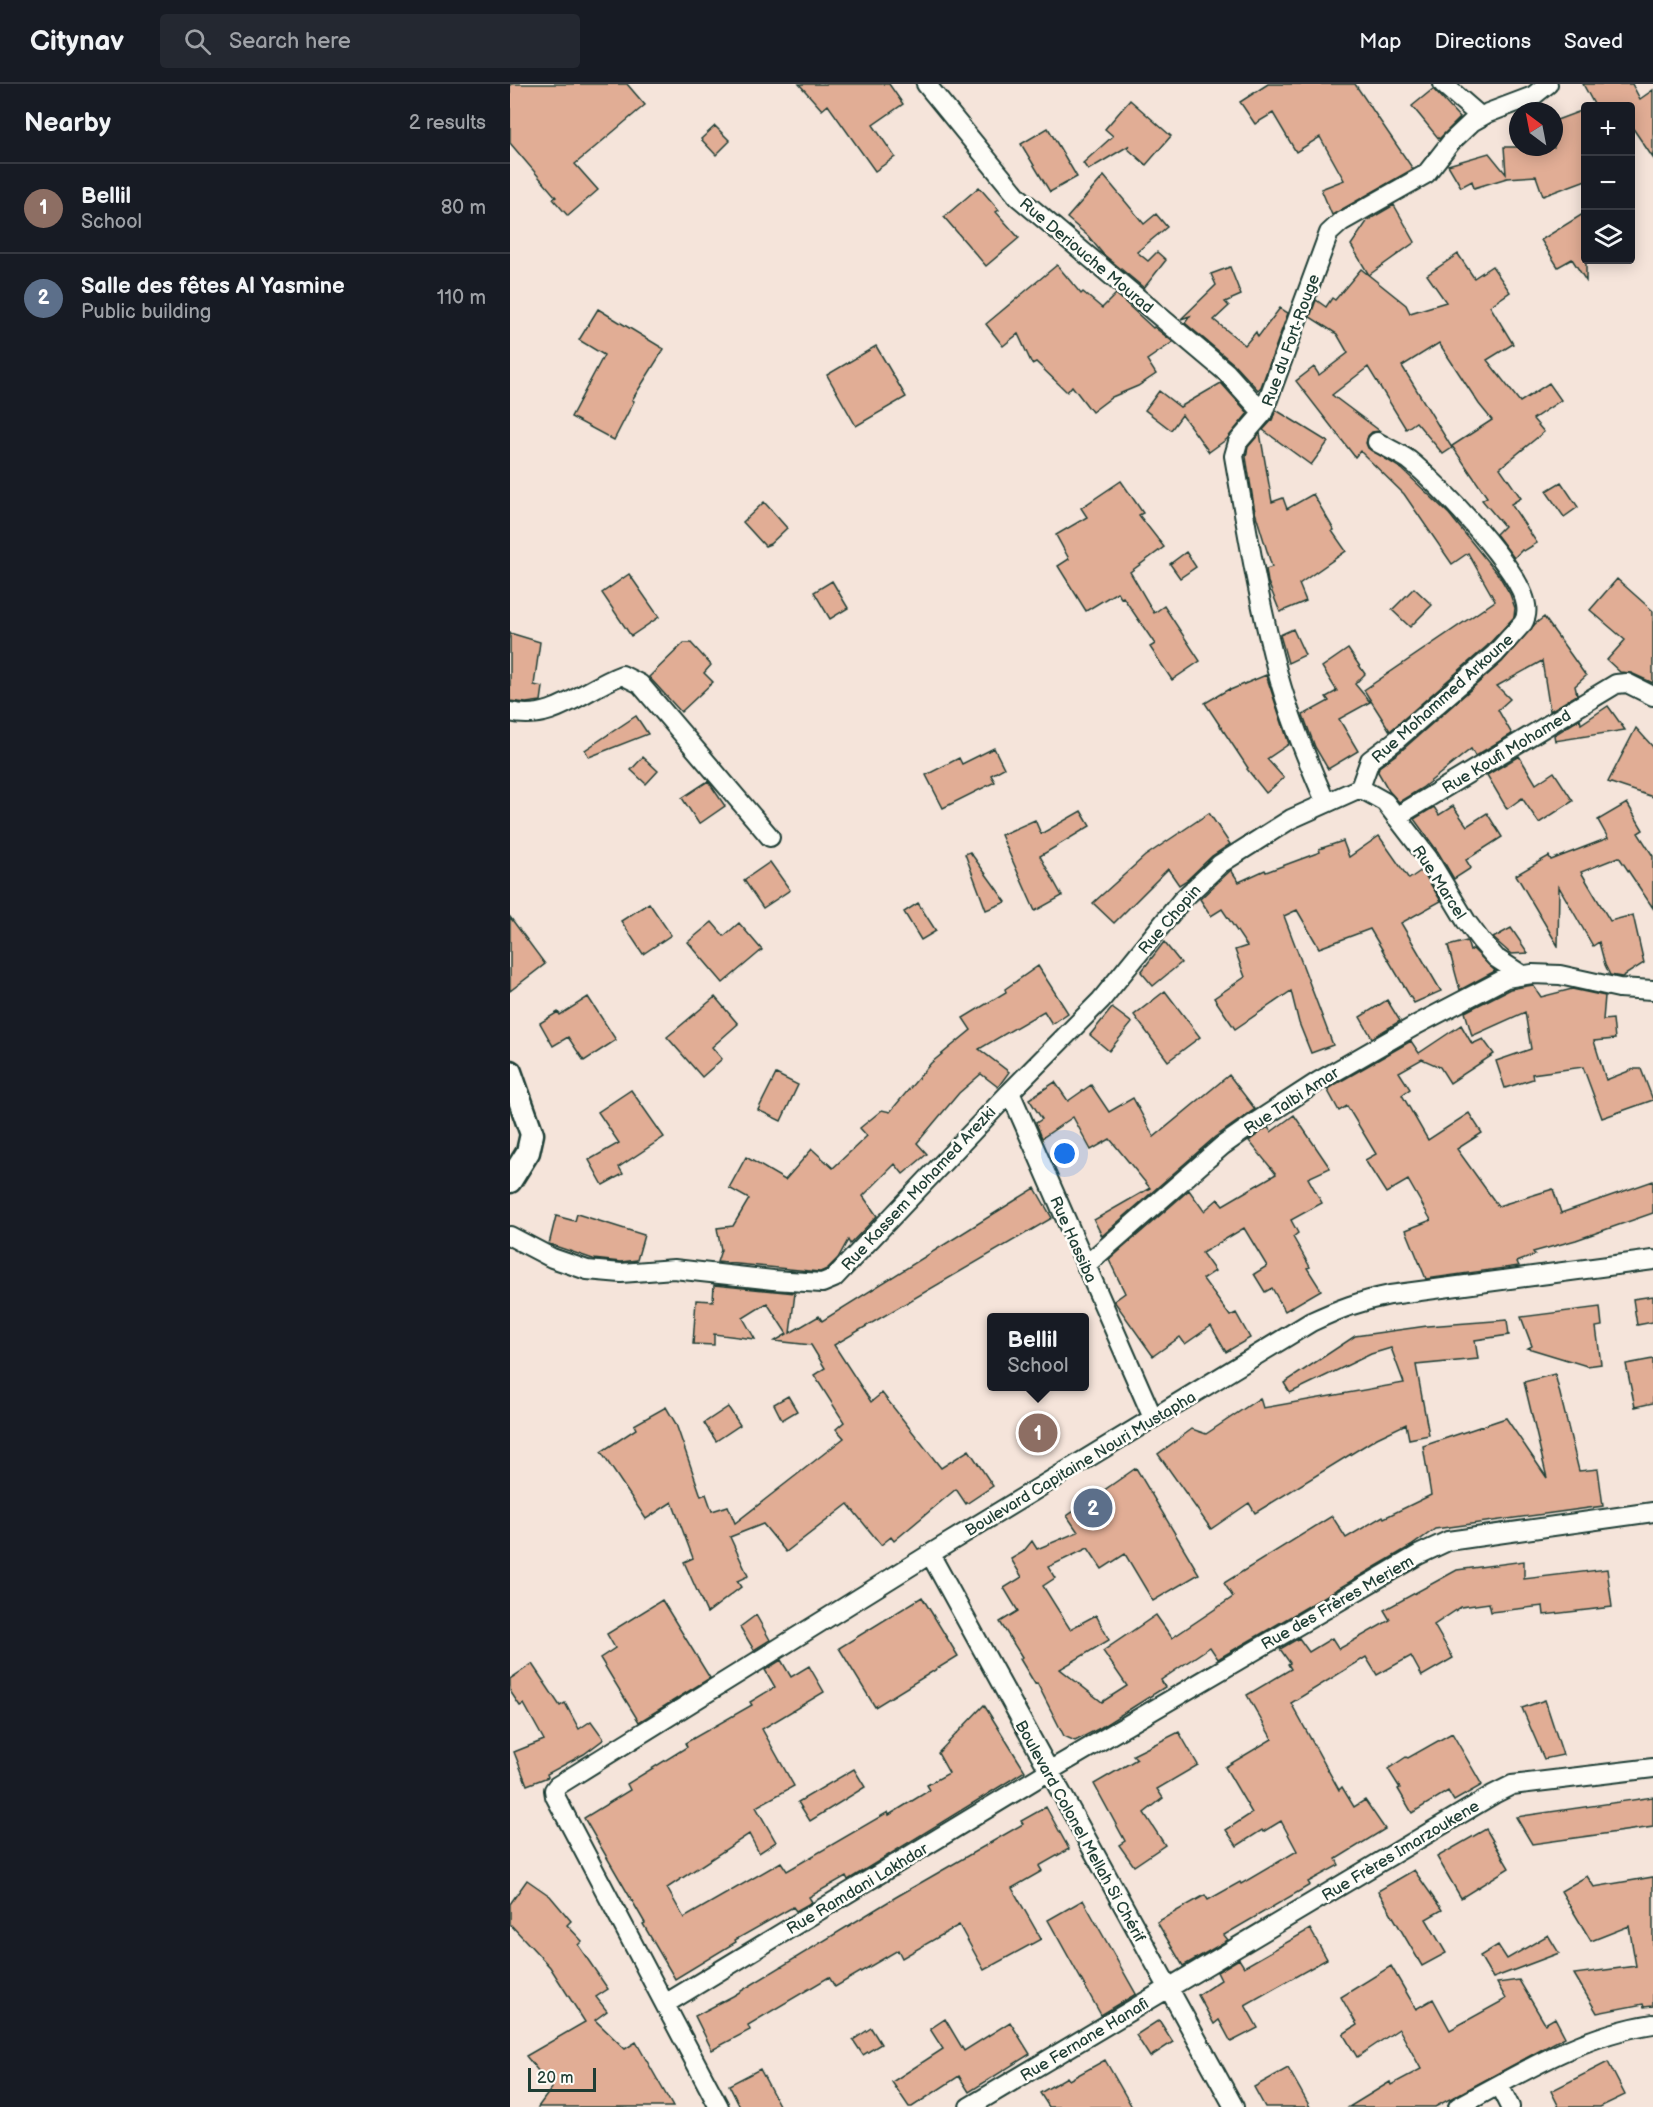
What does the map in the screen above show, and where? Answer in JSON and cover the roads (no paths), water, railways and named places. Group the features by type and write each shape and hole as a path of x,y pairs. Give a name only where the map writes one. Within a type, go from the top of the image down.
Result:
{"street":[{"name":"Rue Deriouche Mourad","path":"926,84 1018,197 1227,373 1263,413"},
{"path":"1443,84 1482,117"},
{"name":"Rue du Fort-Rouge","path":"1326,803 1300,743 1280,678 1256,580 1234,456 1238,442 1263,413 1329,233 1341,222 1426,174 1451,142 1472,122 1533,96 1548,84"},
{"name":"Rue Mohammed Arkoune","path":"1360,788 1370,760 1496,654 1526,618 1526,604 1514,576 1479,530 1430,478 1407,458 1377,442"},
{"path":"510,712 525,716 552,711 603,682 622,675 640,684 770,837"},
{"name":"Rue Koufi Mohamed","path":"1396,817 1616,684 1627,683 1653,696"},
{"name":"Rue Chopin","path":"1010,1092 1101,1000 1182,900 1220,864 1291,819 1360,788"},
{"name":"Rue Marcel","path":"1360,788 1385,802 1428,858 1466,921 1481,941 1496,958 1522,975"},
{"name":"Rue Talbi Amar","path":"1086,1265 1222,1146 1273,1111 1319,1081 1418,1024 1506,978 1532,974 1560,975 1619,988 1653,990"},
{"path":"510,1072 532,1134 528,1152 510,1181"},
{"name":"Rue Kassem Mohamed Arezki","path":"510,1236 552,1258 587,1270 621,1273 674,1269 822,1283 834,1278 1010,1092"},
{"name":"Rue Hassiba","path":"1010,1092 1153,1418"},
{"name":"Boulevard Capitaine Nouri Mustapha","path":"665,2004 555,1796 554,1790 557,1786 930,1554 1311,1322 1355,1302 1390,1295 1653,1260"},
{"name":"Rue des Frères Meriem","path":"1049,1771 1418,1555 1448,1541 1653,1512"},
{"name":"Boulevard Colonel Mellah Si Chérif","path":"930,1554 1234,2107"},
{"name":"Rue Frères Imarzoukene","path":"1168,1989 1512,1785 1653,1768"},
{"name":"Rue Ramdani Lakhdar","path":"665,2004 1049,1771"},
{"name":"Rue Fernane Hanafi","path":"969,2107 1168,1989"},
{"path":"665,2004 719,2107"},
{"path":"1458,2107 1544,2060 1592,2039 1653,2024"},
{"path":"1499,2085 1510,2107"}],"place":[{"name":"Bellil","path":"1038,1433"},
{"name":"Salle des fêtes Al Yasmine","path":"1093,1508"}]}
